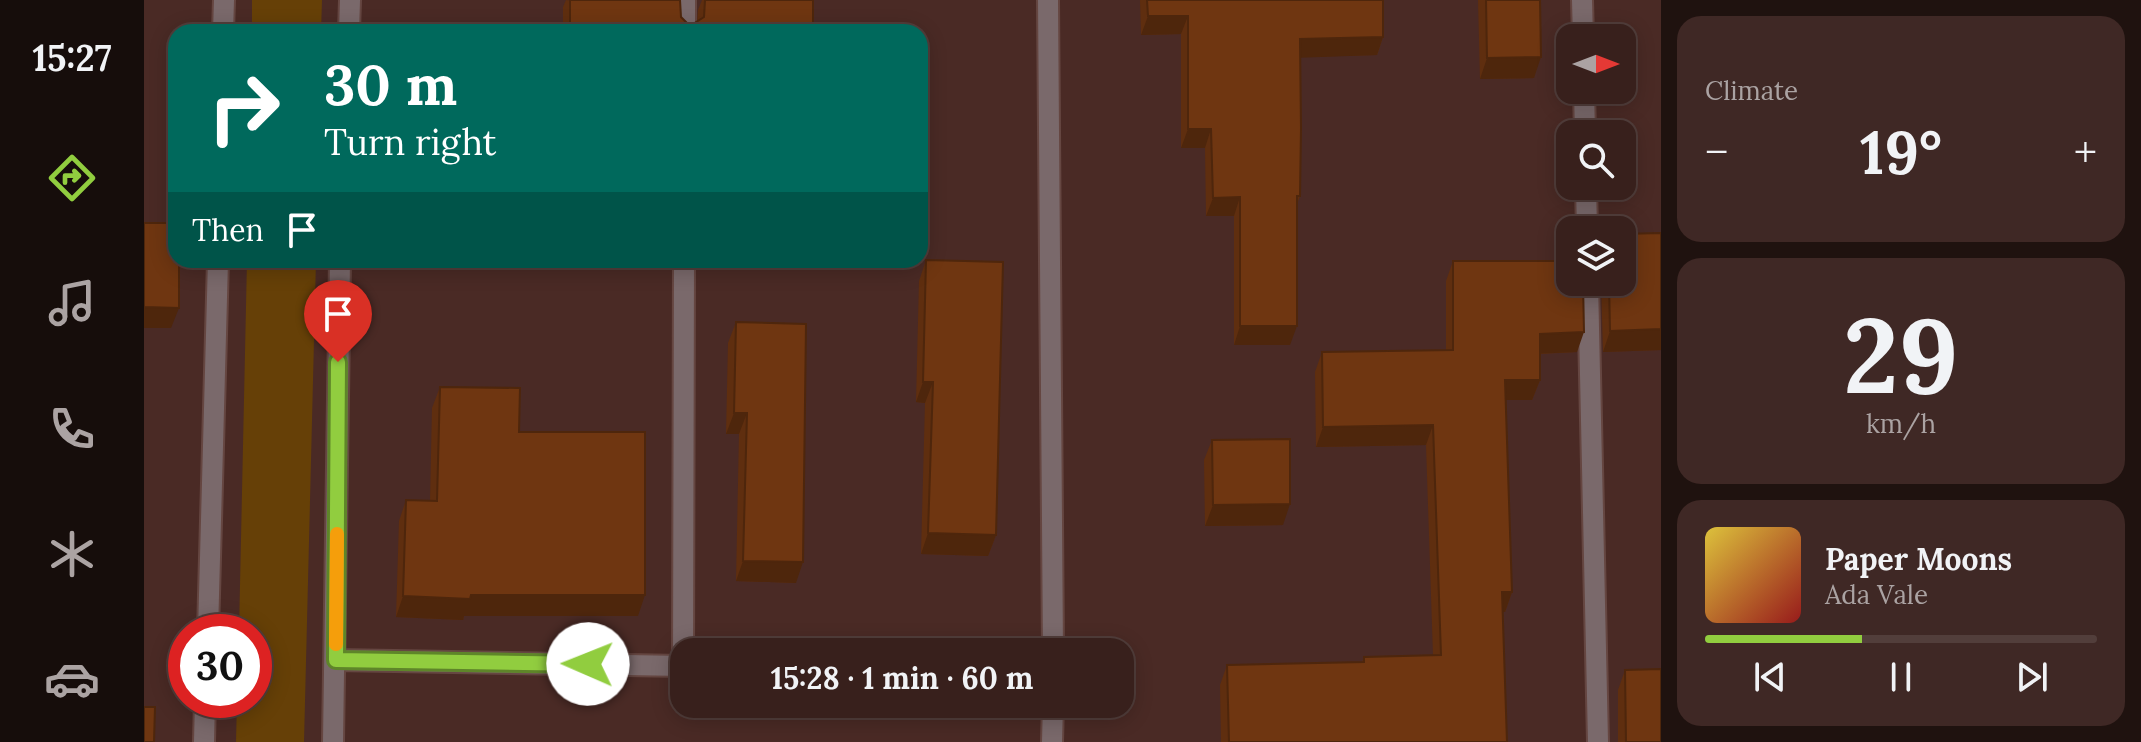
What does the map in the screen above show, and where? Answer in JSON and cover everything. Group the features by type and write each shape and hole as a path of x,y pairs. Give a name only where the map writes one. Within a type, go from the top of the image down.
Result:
{"street":[{"path":"223,24 224,0"},
{"path":"349,24 350,0"},
{"path":"685,0 685,24"},
{"path":"1048,0 1053,638"},
{"path":"1582,0 1583,24"},
{"path":"208,614 218,268"},
{"path":"333,742 340,268"},
{"path":"684,268 684,638"},
{"path":"1588,296 1598,742"},
{"path":"336,660 670,666"},
{"path":"204,742 205,718"},
{"path":"1052,742 1053,718"}],"shaded area":[{"path":"252,0 322,0 321,24 252,24"},
{"path":"247,268 316,268 304,742 236,742 237,718 272,718 272,614 239,614"}],"building":[{"path":"570,0 680,0 681,17 693,24 570,24"},
{"path":"705,0 813,0 813,24 693,24 704,17"},
{"path":"1147,0 1383,0 1383,37 1300,39 1297,326 1240,326 1240,197 1213,198 1211,129 1188,129 1188,16 1148,16"},
{"path":"1486,0 1540,0 1541,57 1487,58"},
{"path":"144,223 168,223 168,268 179,268 179,308 144,307"},
{"path":"1661,233 1661,329 1610,331 1609,296 1636,296 1636,234"},
{"path":"928,260 1003,262 996,535 928,533 933,382 923,382"},
{"path":"1453,261 1556,261 1556,296 1583,296 1584,332 1540,334 1540,380 1505,380 1512,592 1502,592 1507,742 1229,742 1227,665 1364,662 1364,657 1441,655 1433,425 1323,427 1322,352 1453,350"},
{"path":"736,322 806,324 803,562 743,561 747,413 734,413"},
{"path":"440,387 520,388 519,432 645,432 645,595 471,595 470,599 403,596 406,500 437,501"},
{"path":"1290,439 1290,504 1213,505 1212,440"},
{"path":"1661,669 1661,742 1626,742 1625,670"},
{"path":"144,707 155,707 154,742 144,742"}],"slow traffic":[{"path":"336,644 337,534"}],"route":[{"path":"338,362 336,660 588,664"}]}
